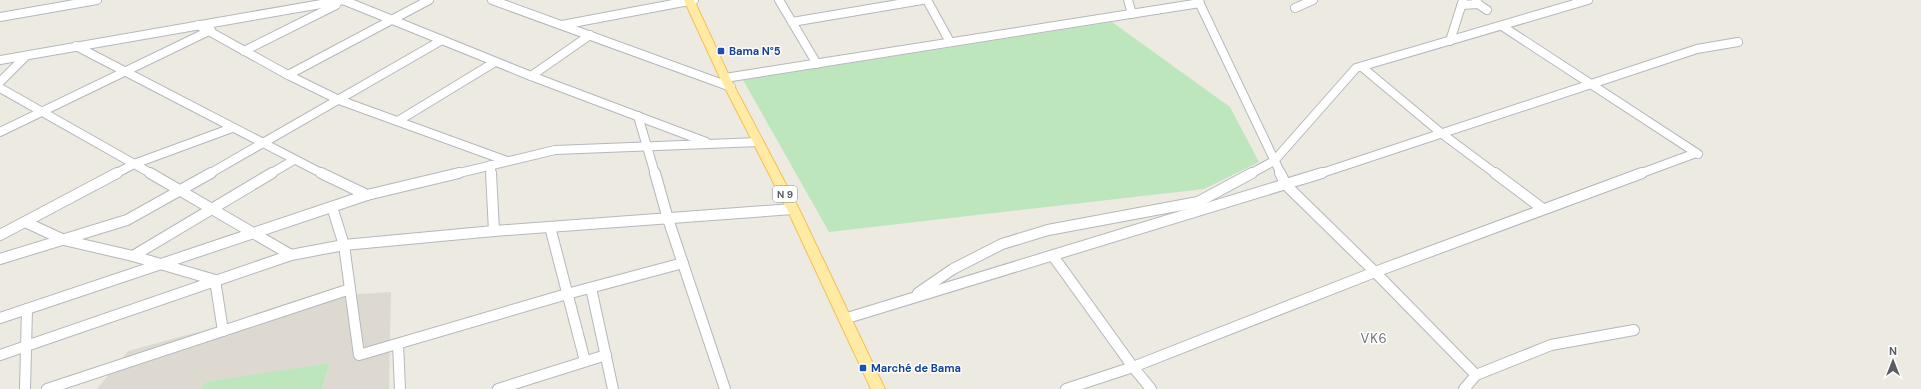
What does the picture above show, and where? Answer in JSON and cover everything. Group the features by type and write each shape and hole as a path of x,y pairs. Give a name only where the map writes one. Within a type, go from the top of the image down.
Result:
{"main road":[{"name":"N 9","path":"691,0 728,83 793,209 878,389"}],"street":[{"path":"0,18 97,0"},
{"path":"244,51 344,0"},
{"path":"0,60 344,0 495,62 712,144"},
{"path":"288,75 430,0"},
{"path":"492,0 590,36 728,83 817,64 1132,14 1199,1 1286,185 1375,272 1476,375"},
{"path":"561,25 691,0"},
{"path":"779,0 817,64"},
{"path":"792,22 922,0"},
{"path":"928,0 950,42"},
{"path":"1128,0 1132,14"},
{"path":"1298,0 1296,8 1313,0"},
{"path":"912,298 953,269 1002,244 1048,230 1198,202 1274,161 1356,68 1588,0"},
{"path":"1450,41 1462,3 1477,2 1487,10"},
{"path":"0,132 234,19"},
{"path":"198,25 288,75 339,100 508,162"},
{"path":"1066,389 1133,366 1375,272 1697,153 1502,26"},
{"path":"531,76 590,36"},
{"path":"0,259 127,220 181,191 442,40"},
{"path":"844,319 1286,185 1697,49 1738,42"},
{"path":"76,46 294,160 367,195"},
{"path":"0,82 26,56"},
{"path":"398,121 495,62"},
{"path":"1362,67 1442,133 1543,209"},
{"path":"0,88 212,208 291,255"},
{"path":"638,116 648,146 668,219 722,388"},
{"path":"0,235 134,164 232,128"},
{"path":"0,318 367,195 555,150 759,142"},
{"path":"133,256 294,160"},
{"path":"491,165 494,231"},
{"path":"332,207 344,245 359,355 567,294 683,263"},
{"path":"0,355 291,255 344,245 494,231 793,209"},
{"path":"25,222 64,240 133,256 215,280"},
{"path":"550,227 585,361"},
{"path":"1053,256 1151,389"},
{"path":"215,280 223,331"},
{"path":"591,288 613,389"},
{"path":"47,389 350,289"},
{"path":"25,389 27,345 26,309"},
{"path":"1464,389 1476,375 1551,345 1634,330"},
{"path":"398,344 400,389"},
{"path":"498,389 515,386 606,355"}],"shaded area":[{"path":"391,292 389,389 322,389 330,364 205,382 202,389 97,389 128,351 330,296"}],"green space":[{"path":"1112,22 1230,107 1259,162 1204,189 829,232 743,80"},
{"path":"330,363 322,389 202,389 205,382"}],"place":[{"name":"Bama N°5","path":"721,51"},
{"name":"Marché de Bama","path":"863,368"}],"district":[{"name":"VK6","path":"1374,338"}]}
